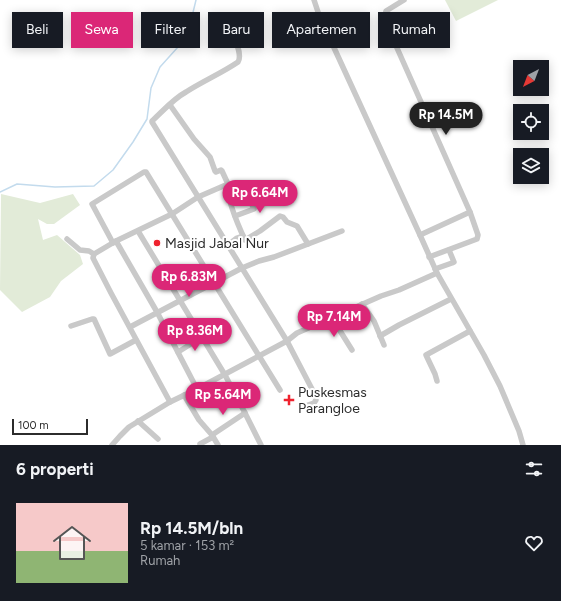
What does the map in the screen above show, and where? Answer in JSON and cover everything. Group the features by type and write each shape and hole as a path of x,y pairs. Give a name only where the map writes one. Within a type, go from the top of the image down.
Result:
{"street":[{"path":"314,0 429,257 500,386 519,431 523,445"},
{"path":"404,0 386,11 385,21 470,212 478,235 477,239 429,257"},
{"path":"238,48 240,59 238,62 185,92 152,121 152,124 287,341 315,396 316,400 314,403 305,406"},
{"path":"170,104 194,139 210,157 215,172 222,171 228,184 227,188 231,204 245,240 280,216 284,217 287,222 297,226 308,244"},
{"path":"197,389 158,312 92,204 144,172 147,173 280,390"},
{"path":"94,256 114,242 172,214 198,197 228,184"},
{"path":"231,204 248,196 258,188"},
{"path":"235,216 254,209 248,196"},
{"path":"420,235 470,212"},
{"path":"138,231 225,375 260,445"},
{"path":"130,328 214,282 255,262 274,257 342,231"},
{"path":"228,245 237,238 243,236"},
{"path":"67,239 80,250 89,251 94,256 110,293 170,402"},
{"path":"112,445 129,427 138,421 170,402 225,375 287,341 297,333 362,304 399,290 452,264 454,262 449,250"},
{"path":"380,336 451,299"},
{"path":"362,304 374,321 384,345"},
{"path":"332,318 352,350"},
{"path":"71,326 94,319 110,354 136,340"},
{"path":"436,381 435,374 426,354 470,331"},
{"path":"178,352 202,337"},
{"path":"184,395 199,420 218,445"},
{"path":"200,444 245,413"},
{"path":"138,421 158,439"}],"green space":[{"path":"445,0 498,0 456,21"},
{"path":"1,194 40,203 73,194 80,205 54,224 47,224 38,219 43,240 57,235 80,255 83,264 61,281 50,297 22,312 0,290"}],"waterway":[{"path":"0,192 17,184 55,187 94,186 113,170 147,119 151,88 160,67 187,37 196,0"}],"place":[{"name":"Masjid Jabal Nur","path":"157,243"},
{"name":"Puskesmas Parangloe","path":"289,400"}]}
